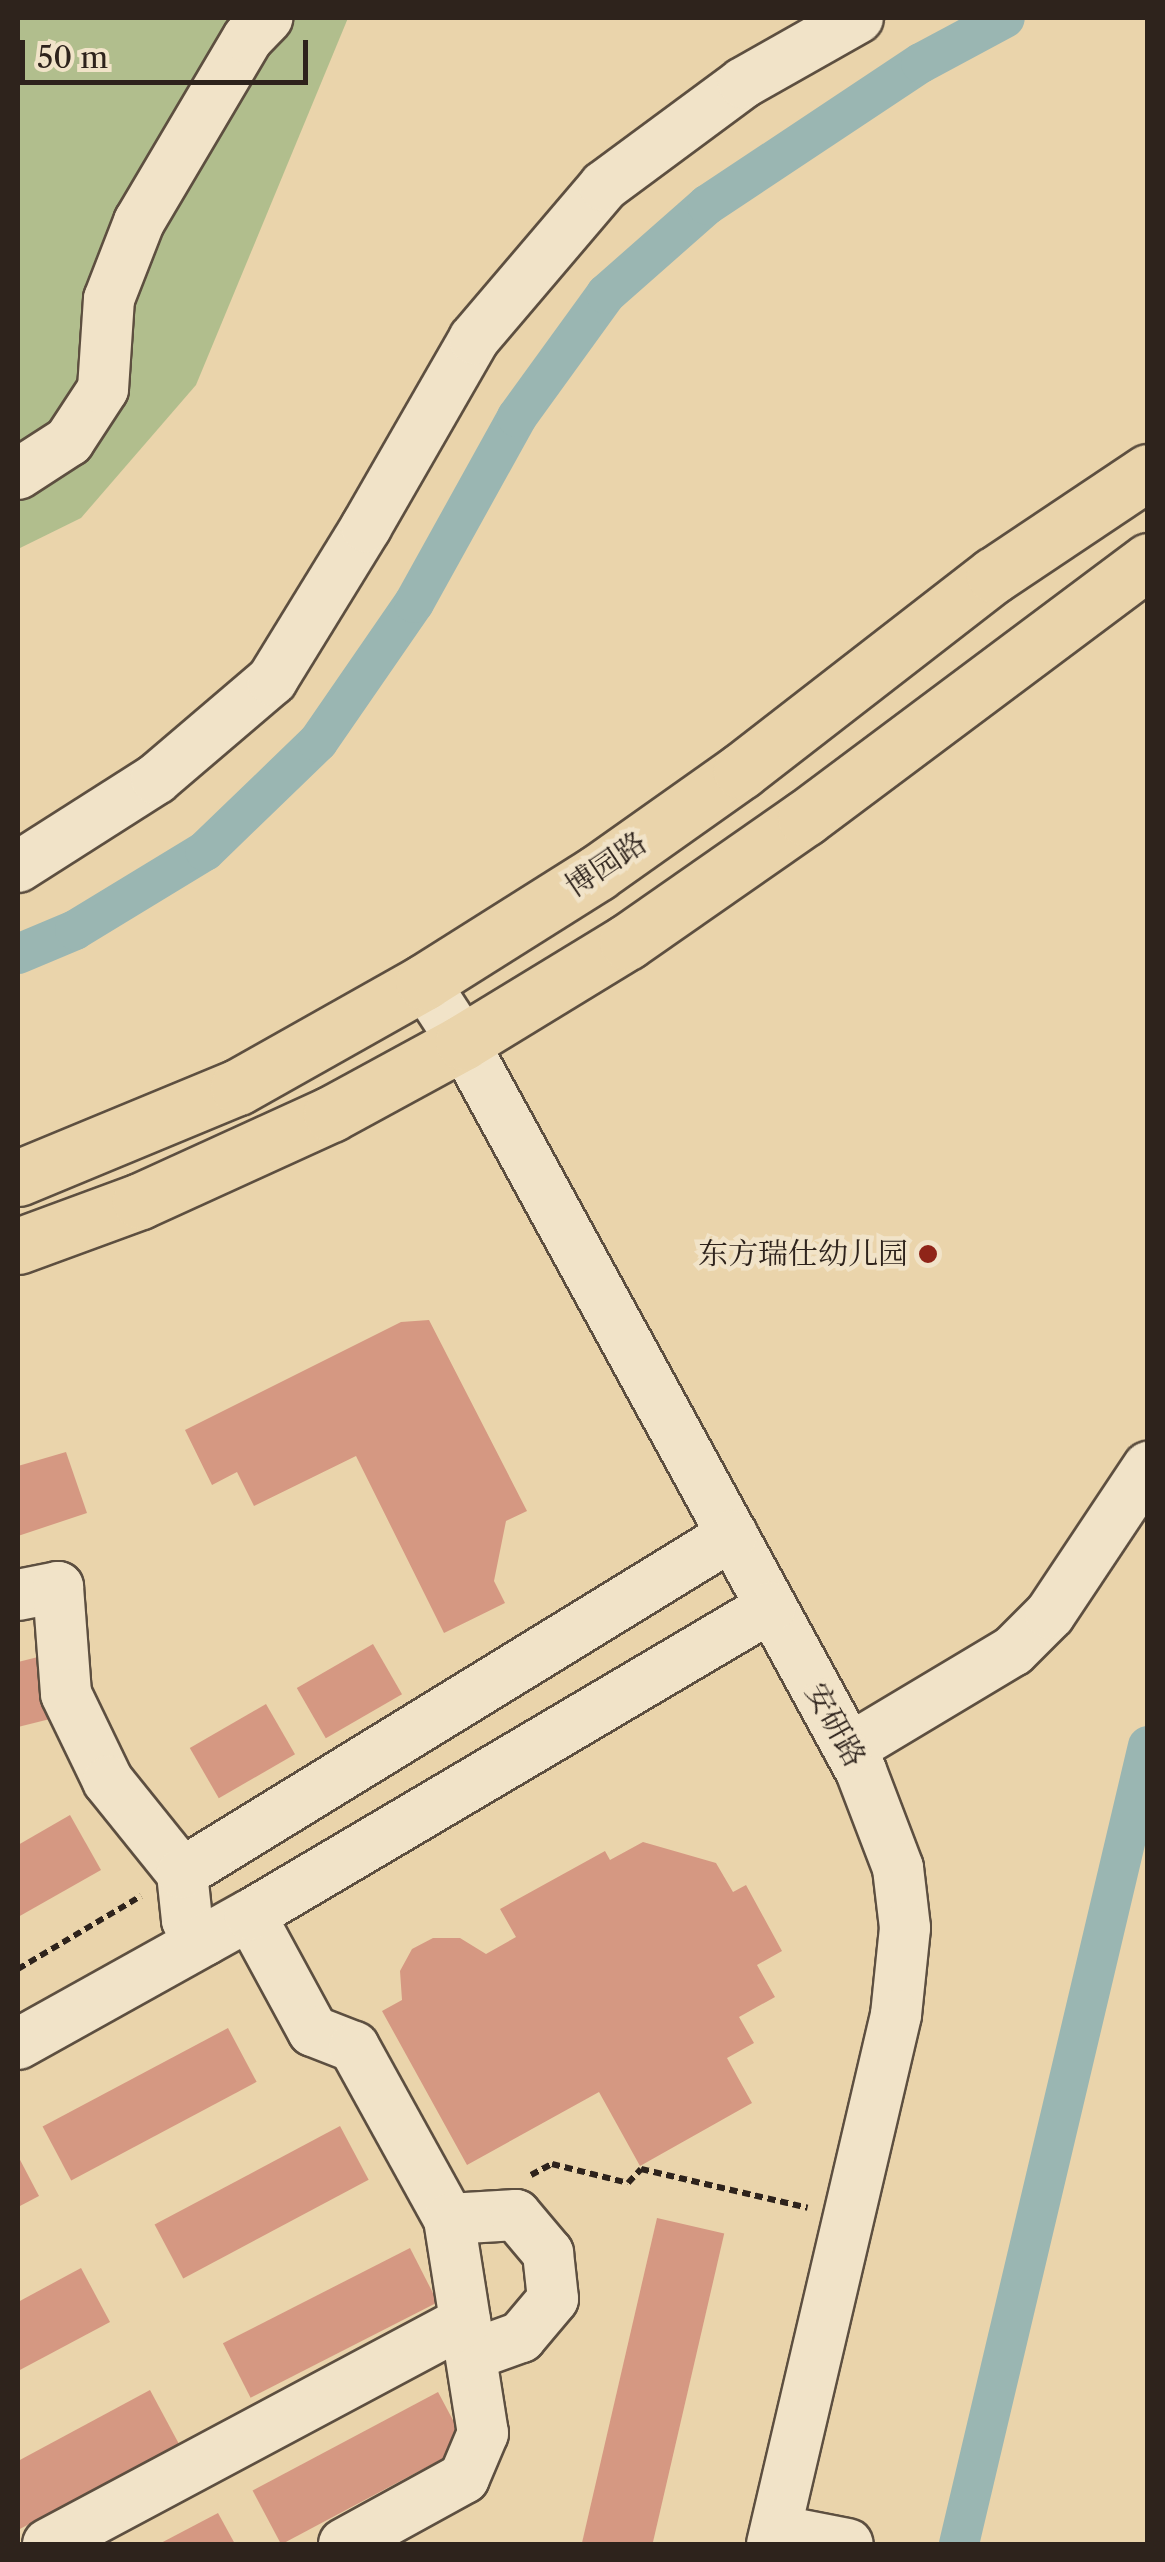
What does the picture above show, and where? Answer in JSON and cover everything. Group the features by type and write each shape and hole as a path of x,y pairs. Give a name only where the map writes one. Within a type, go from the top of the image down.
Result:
{"main road":[{"name":"博园路","path":"18,1178 238,1087 424,982 597,873 741,771 994,576 1148,472"},
{"path":"18,1246 140,1201 331,1114 463,1042 627,942 788,830 1148,561"}],"street":[{"path":"18,474 70,441 102,389 109,299 139,222 248,38 268,18"},
{"path":"18,868 156,779 272,680 366,527 474,338 604,186 743,83 858,18"},
{"name":"安研路","path":"424,982 463,1042 848,1748 888,1836 898,1868 905,1928 896,2015 774,2537"},
{"path":"848,1748 1013,1651 1050,1614 1140,1478"},
{"path":"182,1873 732,1535"},
{"path":"18,1595 58,1586 66,1694 108,1781 182,1873 186,1920 206,1940"},
{"path":"18,2044 250,1915 772,1607"},
{"path":"250,1915 313,2031 354,2048 449,2219 483,2432 464,2478 344,2544"},
{"path":"48,2544 468,2338 521,2337 553,2299 548,2253 516,2215 449,2219"},
{"path":"774,2537 848,2544"}],"path":[{"path":"18,1969 182,1873"},
{"path":"517,2182 552,2164 628,2182 641,2168 848,2218"}],"green space":[{"path":"18,18 348,18 196,385 81,518 18,549"}],"building":[{"path":"429,1320 527,1511 506,1521 494,1581 505,1603 444,1633 356,1456 254,1506 237,1472 212,1485 185,1430 401,1322"},
{"path":"66,1452 87,1513 18,1536 18,1466"},
{"path":"373,1644 402,1694 326,1738 297,1688"},
{"path":"38,1657 54,1718 18,1727 18,1662"},
{"path":"266,1704 295,1754 219,1798 190,1748"},
{"path":"70,1815 101,1870 18,1917 18,1845"},
{"path":"643,1842 716,1863 733,1892 746,1885 782,1951 757,1965 775,1997 739,2017 754,2043 727,2058 752,2103 640,2166 599,2092 467,2165 382,2011 402,2000 400,1971 412,1949 433,1938 460,1938 486,1954 516,1937 500,1909 605,1851 610,1860"},
{"path":"228,2028 257,2082 71,2180 43,2127"},
{"path":"340,2126 369,2180 183,2278 155,2225"},
{"path":"18,2156 39,2196 18,2207"},
{"path":"657,2218 724,2234 653,2544 582,2544"},
{"path":"410,2248 438,2302 251,2398 223,2343"},
{"path":"81,2268 110,2322 18,2371 18,2302"},
{"path":"150,2390 179,2444 18,2530 18,2461"},
{"path":"438,2392 467,2446 282,2544 253,2491"},
{"path":"218,2513 235,2544 159,2544"}],"waterway":[{"path":"18,954 75,930 205,851 318,742 414,603 517,417 606,294 707,205 921,63 1005,18"},
{"path":"959,2544 1148,1746"}],"place":[{"name":"东方瑞仕幼儿园","path":"928,1254"}]}
